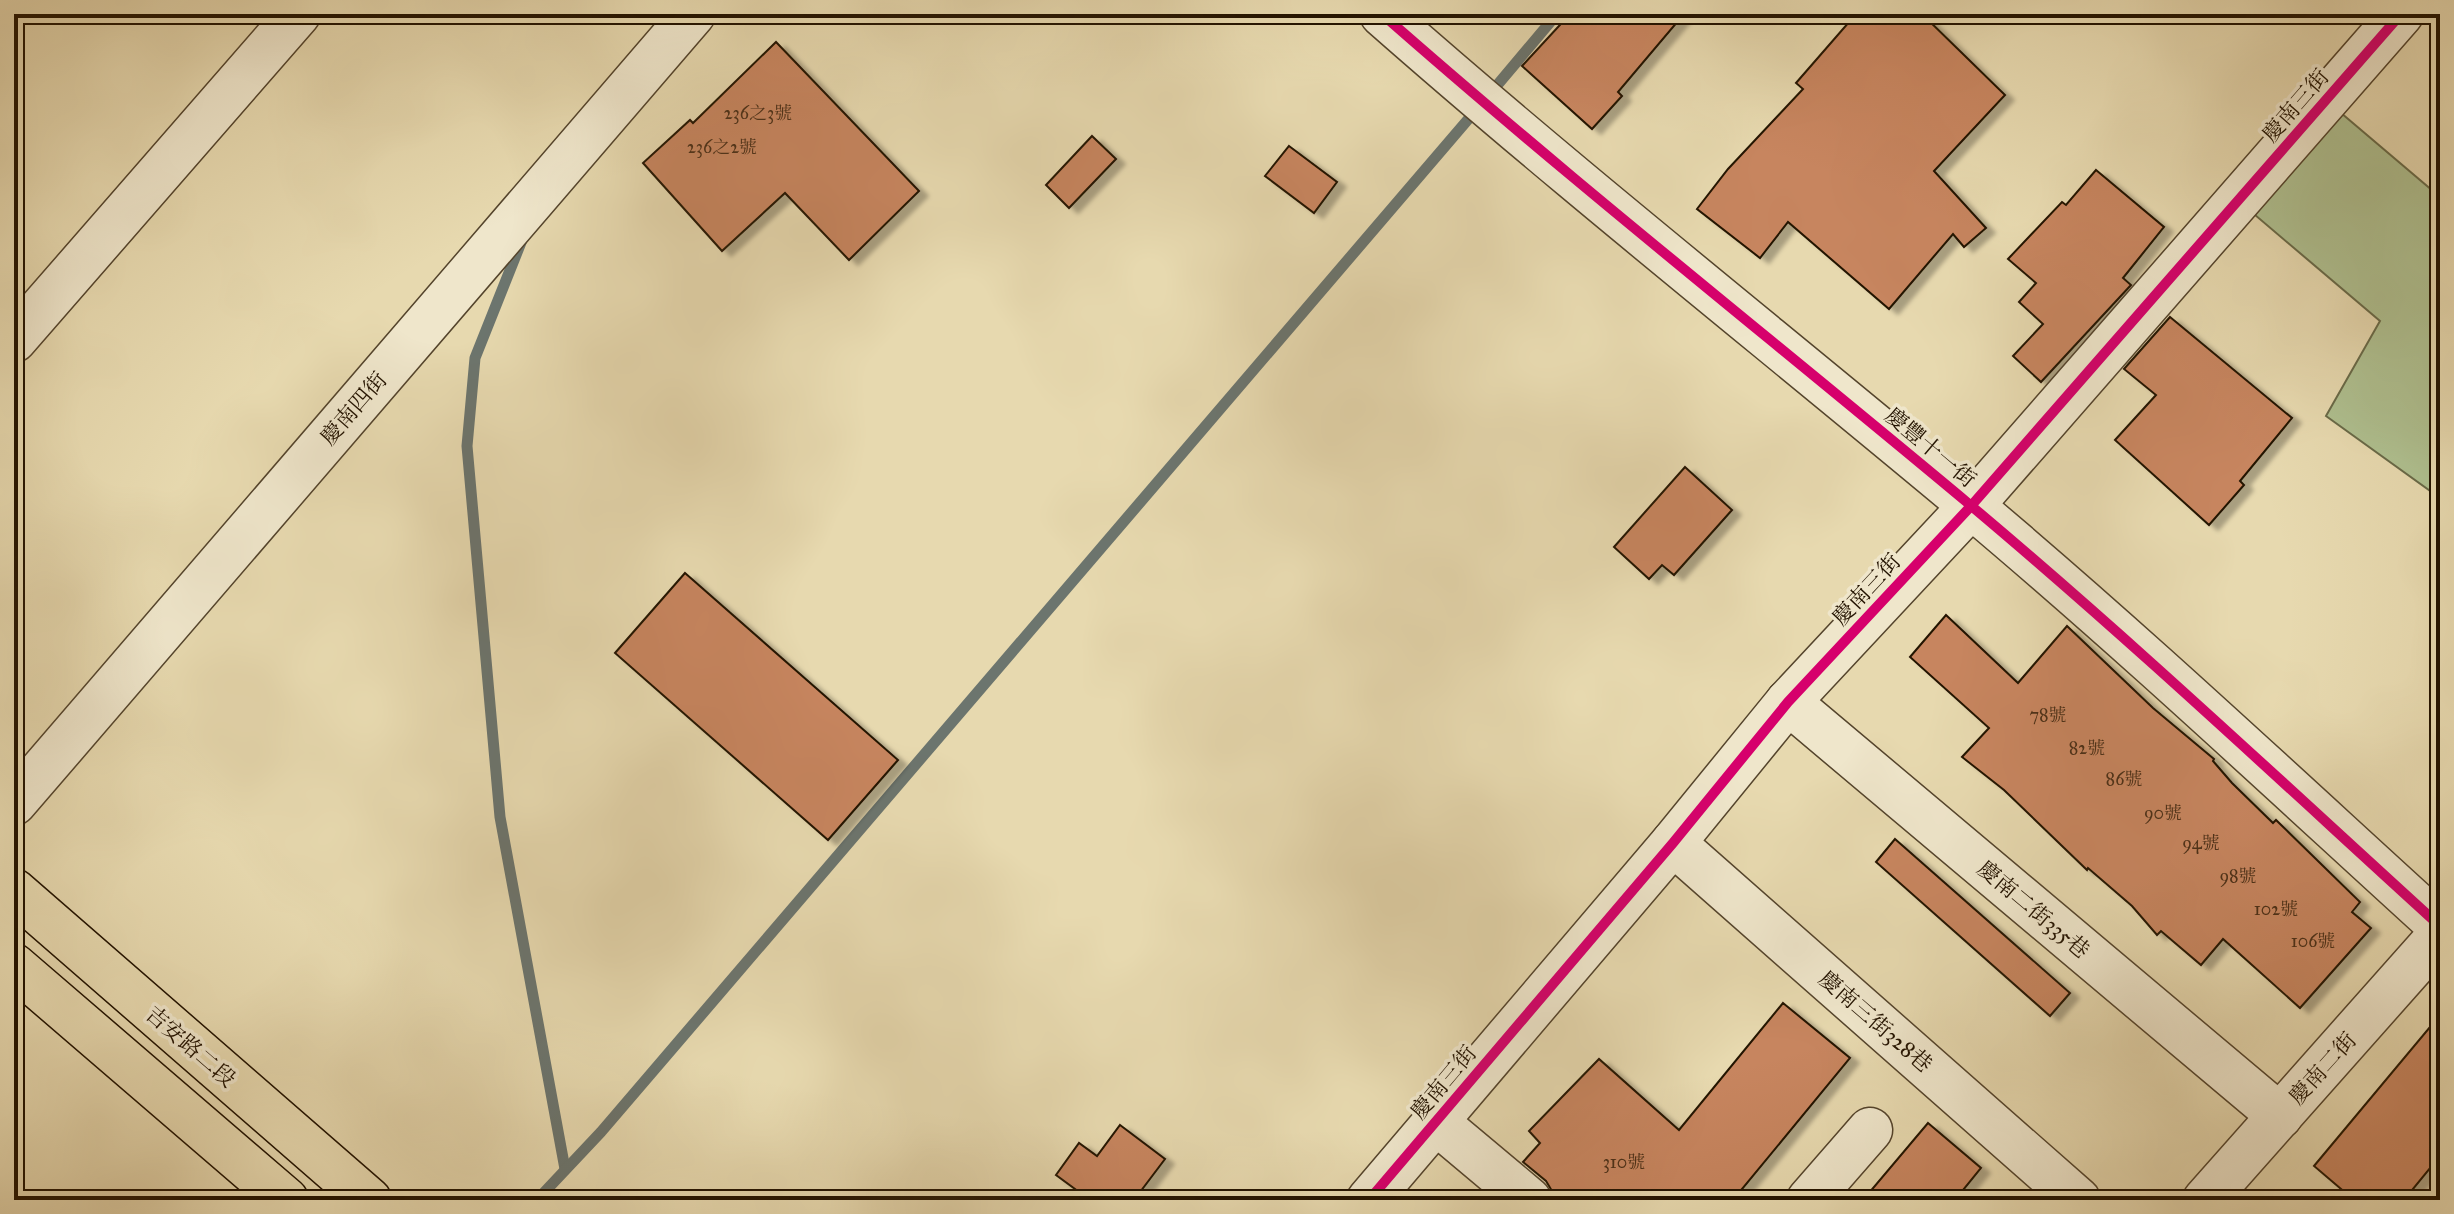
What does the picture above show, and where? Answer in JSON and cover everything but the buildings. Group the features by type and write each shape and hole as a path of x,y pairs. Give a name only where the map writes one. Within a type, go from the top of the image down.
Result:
{"main road":[{"name":"吉安路二段","path":"14,891 369,1200"},
{"path":"14,966 286,1200"}],"street":[{"path":"14,340 298,14"},
{"name":"慶南四街","path":"14,803 693,14"},
{"name":"慶豐十一街","path":"1382,14 1483,102 2084,602 2440,926"},
{"name":"慶南三街","path":"1369,1200 1673,843 1788,702 1971,506 2401,14"},
{"name":"慶南二街335巷","path":"1788,702 2280,1116"},
{"name":"慶南三街328巷","path":"1673,843 2078,1200"},
{"name":"慶南二街","path":"2205,1200 2440,935"},
{"path":"1436,1122 1529,1200"},
{"path":"1809,1200 1870,1130"}],"green space":[{"path":"2334,107 2440,197 2440,498 2326,416 2380,321 2248,209"}],"waterway":[{"path":"1488,96 1557,14"},
{"path":"537,1200 601,1132 1477,109"},
{"path":"522,240 475,358 467,446 500,817 565,1169"}],"cycle path":[{"path":"1382,14 2029,555 2440,926"},
{"path":"1369,1200 1673,843 1788,702 1971,506 2401,14"}]}
